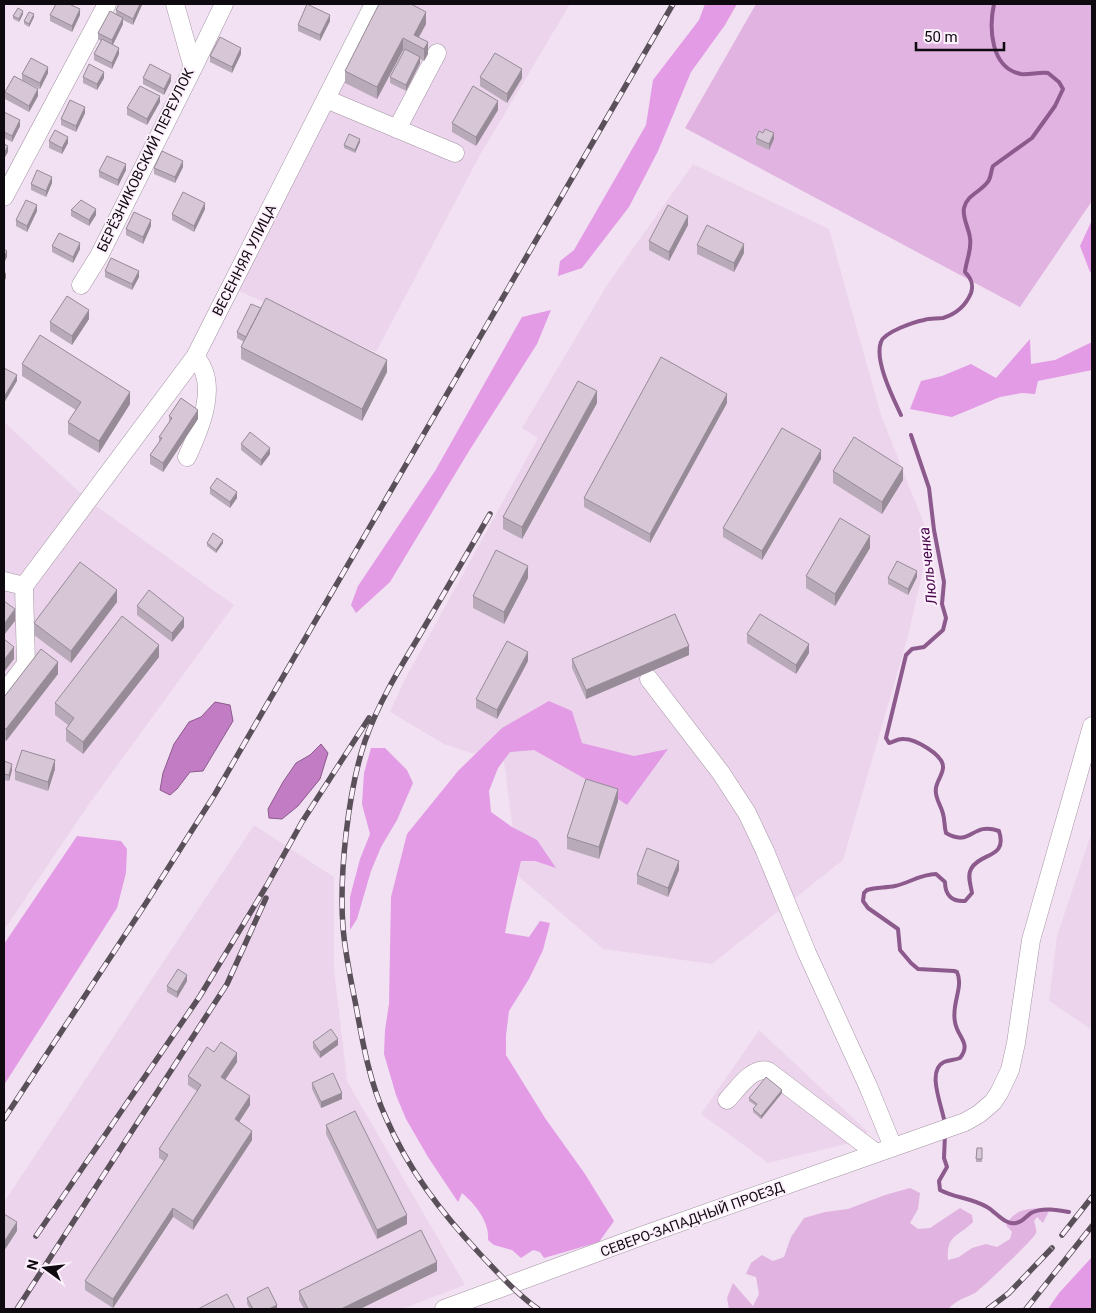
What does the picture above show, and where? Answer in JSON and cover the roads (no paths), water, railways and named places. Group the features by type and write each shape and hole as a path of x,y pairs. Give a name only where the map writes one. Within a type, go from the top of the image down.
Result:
{"street":[{"path":"4,197 107,4"},
{"name":"БЕРЁЗНИКОВСКИЙ ПЕРЕУЛОК","path":"82,284 99,256 193,68 175,4"},
{"path":"193,68 224,4"},
{"name":"ВЕСЕННЯЯ УЛИЦА","path":"24,586 195,357 374,4"},
{"path":"397,129 436,52"},
{"path":"326,99 455,153"},
{"path":"187,457 200,430 205,407 207,379 201,364 195,357"},
{"path":"4,581 24,586 26,664 4,693"},
{"path":"649,679 721,774 747,813 765,851 807,953 868,1086 893,1147"},
{"name":"СЕВЕРО-ЗАПАДНЫЙ ПРОЕЗД","path":"444,1309 647,1234 948,1128 972,1119 986,1109 999,1093 1010,1070 1031,940 1092,726"},
{"path":"727,1100 754,1072 760,1069 768,1071 876,1153"}],"waterway":[{"name":"Люльченка","path":"901,415 882,369 880,359 881,342 883,338 893,331 907,325 926,319 948,316 966,301 972,287 970,279 965,272 970,251 969,234 964,216 966,203 971,196 986,184 990,178 993,166 1032,138 1055,106 1063,89 1059,82 1048,73 1021,74 1003,64 994,45 992,35 994,4"},
{"name":"Люльченка","path":"911,435 929,488 934,530 944,582 942,604 946,618 943,630 924,647 912,649 906,655 886,738 889,743 902,739 915,742 933,752 941,761 943,769 936,791 944,816 946,833 961,838 983,829 990,829 999,831 1001,840 1000,846 996,851 980,860 971,869 969,878 972,893 965,901 950,897 946,891 945,882 936,874 925,875 900,885 867,890 864,893 863,901 868,908 898,929 900,950 918,969 957,972 959,984 954,1015 956,1027 965,1048 960,1058 944,1062 936,1074 937,1091 945,1125"},
{"name":"Люльченка","path":"945,1134 944,1158 947,1167 939,1181 940,1190 981,1204 1004,1220 1012,1223 1021,1221 1031,1213 1040,1210 1069,1212"}],"railway":[{"path":"4,1119 215,794 673,4"},
{"path":"490,514 389,688 365,741 354,784 346,833 342,883 343,927 348,967 368,1064 380,1105 395,1137 427,1190 452,1222 508,1283 538,1309"},
{"path":"36,1236 200,996 267,885 302,822 369,718"},
{"path":"17,1309 227,984 266,898"},
{"path":"1062,1235 1092,1197"},
{"path":"1026,1309 1092,1226"},
{"path":"988,1309 1009,1293 1052,1248"}]}
